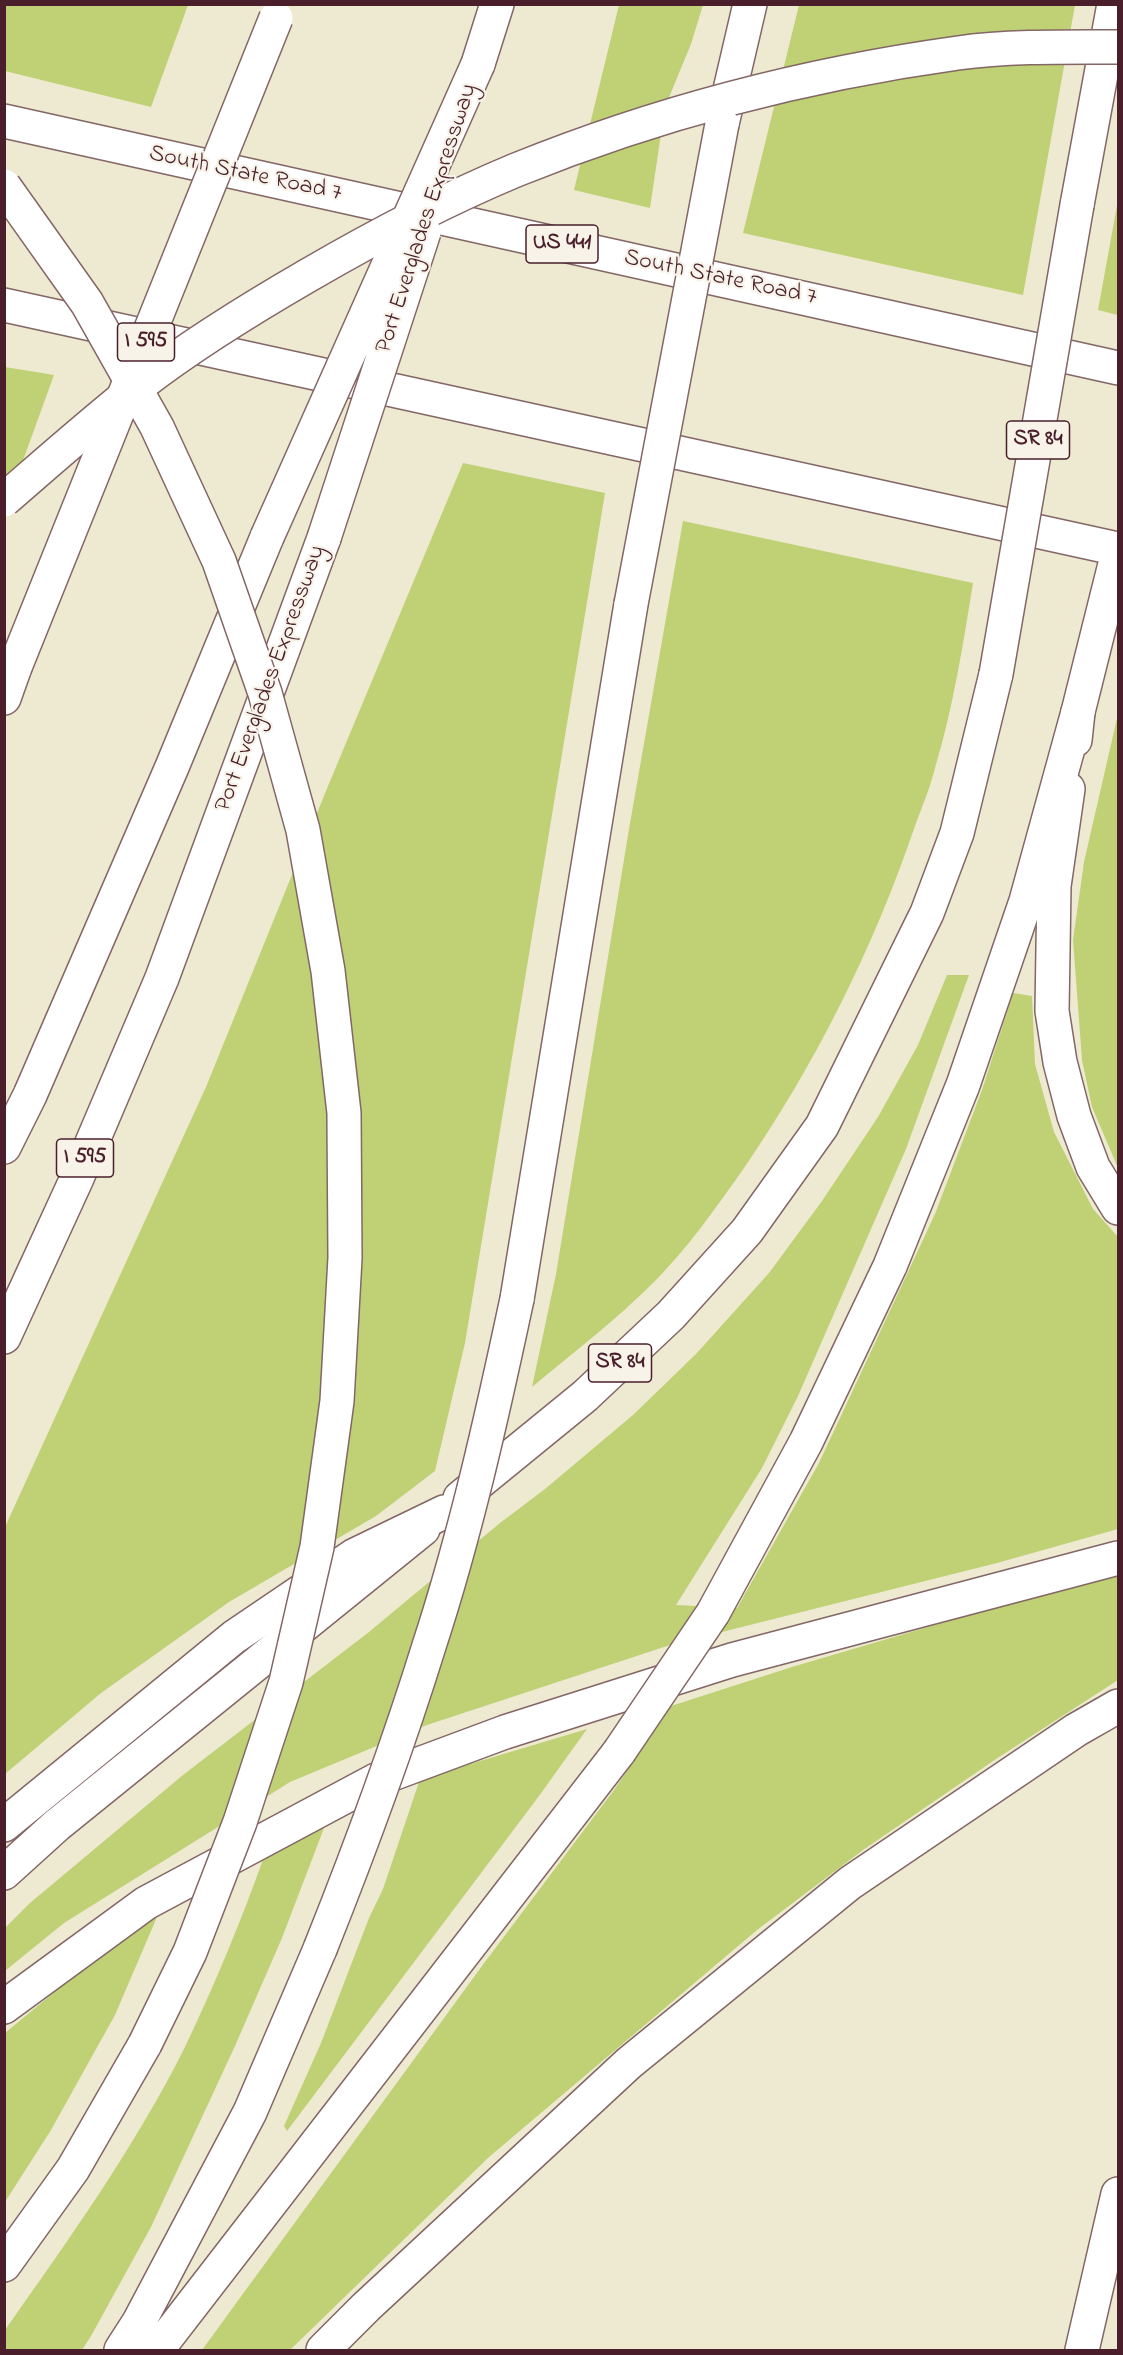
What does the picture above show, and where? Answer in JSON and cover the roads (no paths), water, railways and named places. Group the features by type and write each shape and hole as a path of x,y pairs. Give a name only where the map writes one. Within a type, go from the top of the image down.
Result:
{"main road":[{"name":"Port Everglades Expressway","path":"4,1337 77,1178 162,978 324,538 497,4"},
{"path":"722,124 736,4"},
{"path":"121,2350 139,2322 250,2112 320,1949 370,1824 430,1644 471,1500 517,1299 631,604 722,124 750,4"},
{"name":"SR 84","path":"4,1873 57,1825 585,1396 671,1316 747,1231 822,1126 927,913 957,833 996,674 1114,4"},
{"name":"I 595","path":"10,678 278,11"},
{"path":"4,501 142,383 235,320 366,241 517,170 674,115 768,89 848,72 961,53 1119,47"},
{"path":"4,1147 30,1095 168,778 267,537 478,63"},
{"name":"South State Road 7","path":"4,121 1119,368"},
{"path":"4,186 87,303 157,427 219,561 265,693 303,830 328,971 344,1113 345,1258 337,1401 317,1547 286,1683 240,1822 190,1952 145,2044 73,2169 4,2265"},
{"path":"4,306 1119,551 1078,712 1026,900 963,1085 890,1266 806,1442 713,1613 619,1752 157,2350"},
{"path":"4,698 10,678"},
{"path":"1078,712 1054,886 1052,1011 1060,1062 1074,1116 1092,1167 1119,1208"},
{"path":"4,1825 234,1637 355,1555 444,1512"},
{"path":"4,2007 146,1903 376,1780 505,1732 732,1660 1119,1558"},
{"path":"323,2350 366,2307 629,2063 850,1883 1076,1730 1119,1706"},
{"path":"1082,2350 1119,2194"}]}
